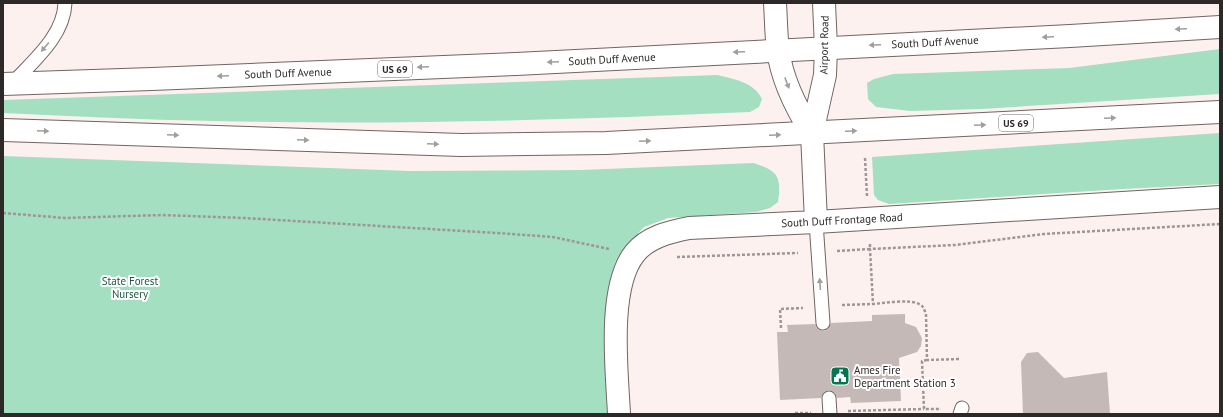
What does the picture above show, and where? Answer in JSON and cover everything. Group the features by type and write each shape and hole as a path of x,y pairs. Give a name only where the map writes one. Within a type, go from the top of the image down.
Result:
{"main road":[{"name":"Airport Road","path":"775,3 778,50 784,75 798,112 812,134"},
{"name":"Airport Road","path":"816,222 812,134 825,75 826,48 824,3"},
{"name":"South Duff Avenue","path":"8,84 492,65 1078,36 1220,27"},
{"name":"US 69","path":"3,130 461,145 606,143 812,134 1220,112"},
{"name":"South Duff Frontage Road","path":"619,414 616,329 621,280 635,253 653,239 669,232 689,228 816,222 1220,197"}],"lane":[{"path":"8,84 54,36 64,8"},
{"path":"816,222 823,323"},
{"path":"829,398 830,413"}],"path":[{"path":"865,158 867,204"},
{"path":"3,213 65,218 162,215 244,218 497,233 553,237 614,250"},
{"path":"671,257 818,252 955,245 1044,234 1220,224"},
{"path":"870,240 873,304 912,302 920,304 924,307 926,314 927,360"},
{"path":"924,409 922,360 960,359"},
{"path":"795,413 924,409 961,411"}],"green space":[{"path":"1220,49 1220,94 982,109 910,111 876,107 868,99 867,83 874,79 893,74 1069,68"},
{"path":"717,75 749,85 762,99 759,107 750,112 414,122 187,120 3,113 3,100"},
{"path":"1220,133 1220,184 889,204 878,200 874,195 872,157"},
{"name":"State Forest Nursery","path":"3,156 410,171 581,170 754,163 768,169 776,175 779,193 778,202 770,208 756,212 668,218 644,227 625,247 615,263 608,288 605,332 607,414 3,414"}],"building":[{"name":"Ames Fire Department Station 3","path":"905,314 905,323 916,327 922,338 921,346 917,352 899,358 901,401 851,403 850,397 837,398 835,393 829,390 824,392 821,398 780,400 777,332 788,332 787,325 815,324 819,330 824,331 828,329 831,323 872,321 872,315"},
{"path":"1038,352 1064,378 1107,372 1110,414 1023,414 1021,362 1027,353"}],"place":[{"name":"Ames Fire Department Station 3","path":"840,376"}]}
